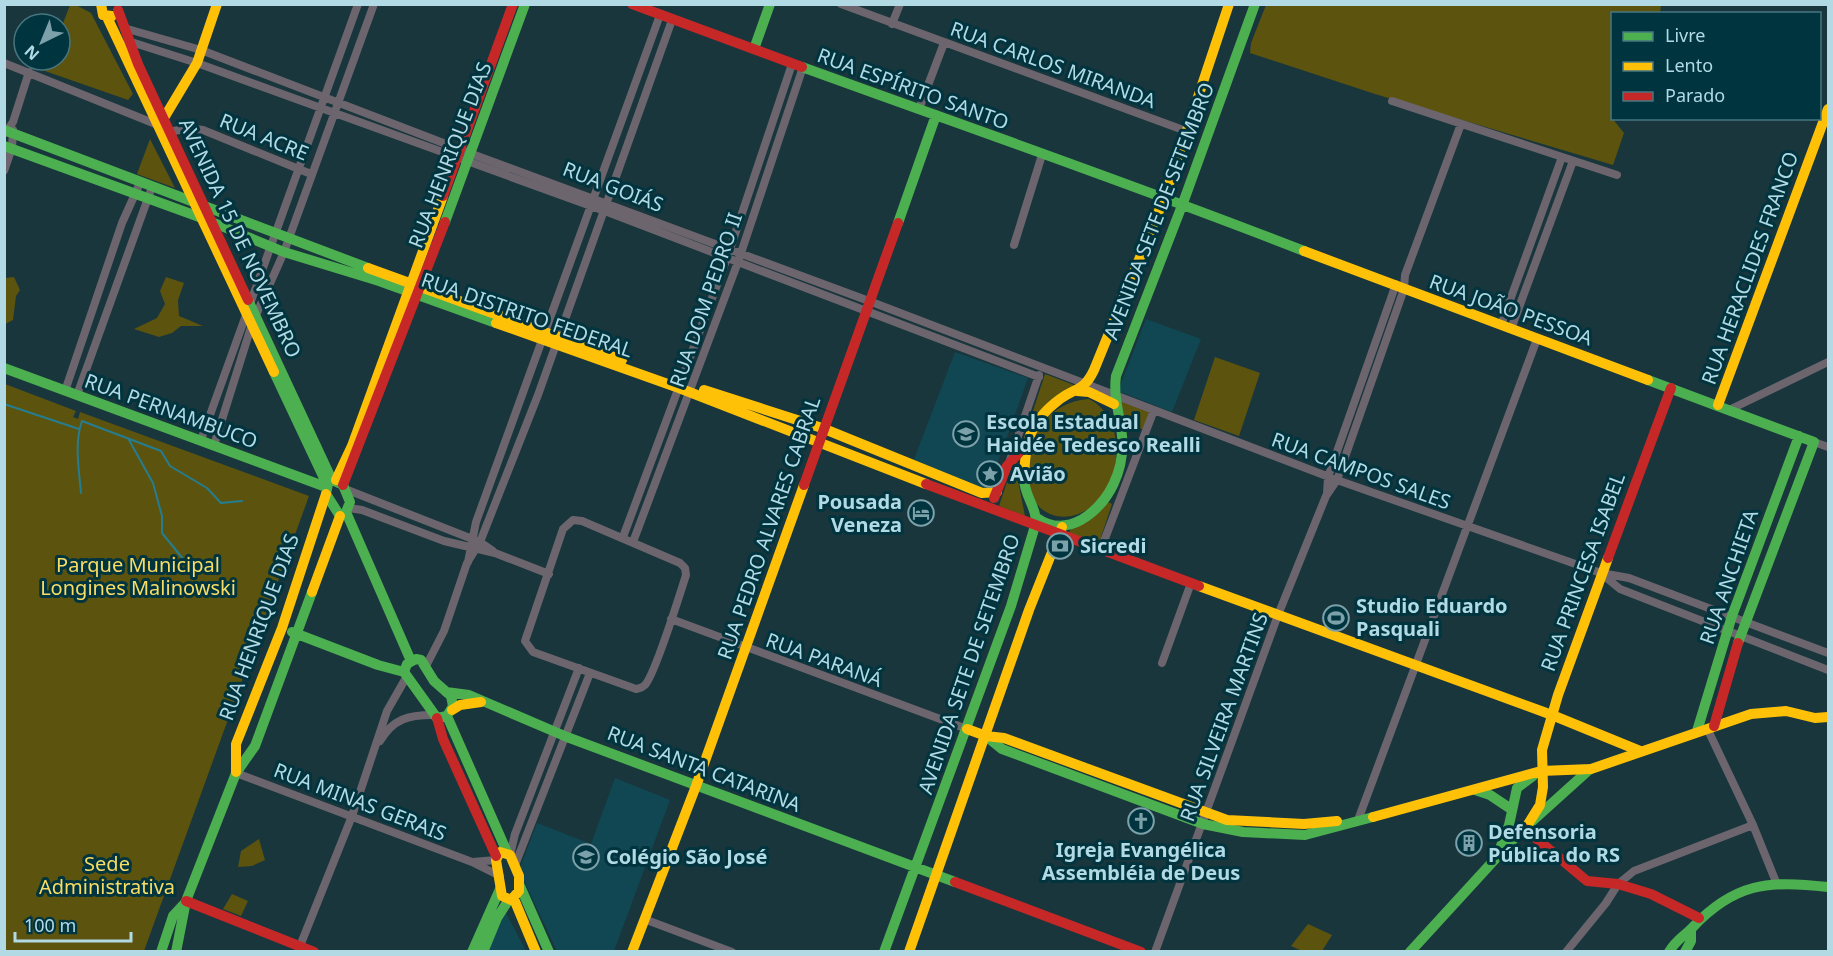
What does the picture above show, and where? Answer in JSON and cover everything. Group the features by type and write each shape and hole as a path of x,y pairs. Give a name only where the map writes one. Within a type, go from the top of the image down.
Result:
{"street":[{"path":"4,171 8,130 29,72 161,122 197,63 217,4"},
{"path":"201,440 251,313 284,252 374,4"},
{"name":"RUA HENRIQUE DIAS","path":"236,773 236,744 282,628 334,486 359,449 438,221 457,154 513,4"},
{"name":"RUA HENRIQUE DIAS","path":"438,221 470,159 525,4"},
{"path":"754,49 770,4"},
{"name":"RUA CARLOS MIRANDA","path":"841,4 1186,131"},
{"path":"868,15 872,4"},
{"path":"892,24 900,4"},
{"name":"AVENIDA SETE DE SETEMBRO","path":"1082,388 1165,196 1229,4"},
{"name":"AVENIDA SETE DE SETEMBRO","path":"1113,399 1116,376 1207,139 1255,4"},
{"name":"AVENIDA 15 DE NOVEMBRO","path":"99,5 100,11 107,17 161,122 170,132 198,203"},
{"name":"RUA ESPÍRITO SANTO","path":"632,5 936,115 1042,156 1183,203"},
{"name":"AVENIDA 15 DE NOVEMBRO","path":"107,17 116,14 117,6"},
{"name":"AVENIDA 15 DE NOVEMBRO","path":"117,6 128,41 161,122 334,486 411,661"},
{"path":"214,445 233,391 251,313 275,232 297,170 326,99 357,7 370,16"},
{"path":"474,545 542,341 660,15"},
{"path":"426,666 444,631 474,545 538,395 602,210 672,20"},
{"name":"RUA GOIÁS","path":"124,28 201,50 399,126 457,154"},
{"name":"RUA GOIÁS","path":"128,41 197,63 396,135 457,154 529,185 592,207 730,250 740,258 867,305 957,335 1042,368 1082,388"},
{"path":"919,110 944,43"},
{"path":"494,56 505,60"},
{"name":"RUA DOM PEDRO II","path":"623,537 798,65"},
{"name":"RUA DOM PEDRO II","path":"633,542 740,258 798,65"},
{"path":"252,83 256,72"},
{"path":"1392,102 1617,175"},
{"name":"RUA HERACLIDES FRANCO","path":"1723,408 1828,110"},
{"name":"RUA PEDRO ALVARES CABRAL","path":"632,951 746,649 822,428 936,115"},
{"name":"RUA SILVEIRA MARTINS","path":"1326,495 1328,477 1354,401 1405,275 1461,124"},
{"path":"396,135 399,126"},
{"name":"RUA ACRE","path":"170,132 187,128 203,130 311,174"},
{"name":"RUA DISTRITO FEDERAL","path":"8,130 137,188 149,199 284,252 546,330 556,340"},
{"path":"1186,131 1207,139"},
{"name":"RUA DISTRITO FEDERAL","path":"8,147 67,171 137,188 152,187 198,203 289,237 542,341 556,340 680,385 1036,522"},
{"path":"1014,245 1042,156"},
{"path":"67,171 71,157"},
{"path":"1506,327 1562,157"},
{"name":"RUA GOIÁS","path":"470,159 532,176 606,202 727,258 740,258"},
{"path":"1506,327 1574,161"},
{"path":"529,185 532,176"},
{"path":"77,395 152,187"},
{"path":"64,391 99,287 137,188"},
{"name":"RUA JOÃO PESSOA","path":"1183,203 1399,288 1828,447"},
{"path":"99,287 114,292"},
{"name":"RUA SILVEIRA MARTINS","path":"1155,951 1278,615 1326,495 1337,480 1364,404 1399,288"},
{"name":"RUA GOIÁS","path":"867,305 954,344 1039,377"},
{"path":"954,344 957,335"},
{"path":"1358,820 1536,339"},
{"path":"1723,408 1828,362"},
{"name":"RUA PERNAMBUCO","path":"4,368 334,486 549,574"},
{"path":"991,506 993,493 1007,466 1042,368"},
{"path":"220,387 233,391"},
{"path":"1007,466 1027,441 1032,428 1045,412 1061,399 1082,388 1089,393 1113,399 1122,435 1120,469 1107,498 1090,516 1059,530"},
{"name":"RUA PRINCESA ISABEL","path":"1525,829 1540,805 1543,787 1542,750 1552,715 1601,573 1671,388"},
{"name":"RUA DISTRITO FEDERAL","path":"692,390 822,428 993,493"},
{"name":"RUA CAMPOS SALES","path":"1113,399 1154,410 1466,527 1601,573 1629,578 1828,653"},
{"path":"1354,401 1364,404"},
{"path":"1027,441 1028,409"},
{"path":"1101,549 1154,410"},
{"name":"RUA ANCHIETA","path":"1706,728 1732,616 1799,436"},
{"name":"AVENIDA SETE DE SETEMBRO","path":"884,951 1011,606 1036,522 1024,487 1027,441"},
{"name":"RUA ANCHIETA","path":"1706,728 1814,442"},
{"path":"1120,469 1138,454"},
{"name":"AVENIDA 15 DE NOVEMBRO","path":"334,486 336,513 345,512"},
{"path":"1112,487 1117,508"},
{"name":"RUA PERNAMBUCO","path":"345,512 362,510 474,545"},
{"name":"RUA HENRIQUE DIAS","path":"176,951 184,922 186,902 236,773 255,747 296,634 345,512"},
{"path":"573,520 582,521 633,542 680,563 685,568 686,575 648,680 640,688 533,652 525,641 563,529 573,520"},
{"path":"1036,522 1049,525 1101,549 1191,583 1552,715 1640,751"},
{"path":"1764,528 1779,533"},
{"name":"AVENIDA SETE DE SETEMBRO","path":"909,951 1059,530"},
{"name":"RUA CAMPOS SALES","path":"1601,573 1620,590 1728,629 1828,669"},
{"path":"1162,663 1191,583"},
{"path":"1666,607 1670,595"},
{"path":"1011,606 1029,610"},
{"name":"RUA PARANÁ","path":"671,619 746,649 967,729"},
{"path":"282,628 406,674 442,715 463,752 511,857 520,886 549,951"},
{"path":"300,946 352,816 387,711 411,661 421,660 434,681 452,700 442,715 451,757 496,858 502,896 511,900 536,951"},
{"path":"511,857 515,834 579,668"},
{"path":"511,857 554,769 590,673"},
{"name":"RUA SANTA CATARINA","path":"446,692 468,695 567,737 1140,951"},
{"path":"376,748 394,722 408,717 442,715 460,705 481,702"},
{"path":"967,729 986,736 1004,738 1205,819 1304,824 1358,820 1541,771 1591,769 1706,728 1766,711 1786,711 1815,718 1828,724"},
{"path":"1815,718 1828,717"},
{"path":"1706,728 1753,825 1776,882"},
{"path":"451,757 463,752"},
{"path":"542,765 554,769"},
{"path":"1410,951 1498,855 1563,791 1591,769"},
{"path":"1498,855 1509,825 1517,788 1541,771"},
{"name":"RUA MINAS GERAIS","path":"236,773 472,862 500,876"},
{"path":"1475,789 1490,795 1511,809"},
{"path":"1566,951 1606,903 1618,884 1634,871 1753,825"},
{"path":"1525,829 1587,881 1618,884 1651,894 1699,918"},
{"path":"496,858 500,852 511,857"},
{"name":"RUA MINAS GERAIS","path":"472,862 496,858"},
{"path":"1670,951 1680,934 1691,929 1699,918 1738,893 1776,882 1827,885"},
{"path":"483,951 497,918 520,886"},
{"path":"472,951 500,889"},
{"path":"186,902 314,951"},
{"name":"RUA HENRIQUE DIAS","path":"161,951 173,916 186,902"},
{"path":"644,919 732,951"},
{"path":"1685,951 1691,941 1691,929"}],"shaded area":[{"path":"1146,319 1201,339 1172,412 1118,391"},
{"name":"Escola Estadual Haidée Tedesco Realli","path":"955,352 1028,378 987,493 913,462"},
{"name":"Colégio São José","path":"615,778 670,800 614,951 557,951 519,870 537,823 591,844"},
{"path":"500,913 506,913 526,951 486,952"}],"green space":[{"path":"70,5 76,5 91,13 133,94 128,100 48,72 72,72 72,12 67,12"},
{"path":"1266,5 1661,5 1660,12 1611,12 1611,120 1614,120 1624,133 1613,165 1375,94 1250,53 1251,43"},
{"path":"150,139 175,188 137,174"},
{"path":"14,277 20,290 16,296 13,320 5,324 5,278"},
{"path":"166,277 184,283 178,300 179,316 203,326 181,326 172,333 159,337 134,329 157,318 165,304 160,291"},
{"path":"1215,357 1260,373 1239,436 1194,420"},
{"path":"1045,374 1074,385 1031,417"},
{"name":"Parque Municipal Longines Malinowski","path":"5,384 76,411 73,417 78,419 80,412 309,496 144,951 5,951"},
{"path":"1089,399 1101,408 1109,419 1114,433 1116,463 1112,478 1096,503 1085,511 1063,517 1053,515 1036,503 1030,492 1027,479 1029,450 1041,425 1050,415 1061,407"},
{"path":"1121,399 1150,411 1144,430 1126,422 1119,407"},
{"path":"1014,461 1025,516 999,506"},
{"path":"1108,502 1112,504 1098,546 1069,535 1070,530"},
{"path":"259,839 265,860 252,866 238,867 241,851"},
{"path":"232,894 248,901 241,916 223,909"},
{"path":"1308,924 1332,935 1322,951 1302,951 1291,946"}],"waterway":[{"path":"4,404 79,429"},
{"path":"81,493 78,447 82,421 161,451 170,466 207,488 221,503 242,501"},
{"path":"129,440 153,483 162,516 162,533 184,560 197,571"}],"traffic: fast":[{"path":"445,222 525,4"},
{"path":"754,49 770,4"},
{"path":"1037,518 1053,525 1064,526 1075,523 1091,513 1108,495 1114,484 1121,461 1122,448 1115,391 1116,376 1183,203 1255,4"},
{"path":"802,67 1117,180 1304,251"},
{"path":"898,223 936,115"},
{"path":"4,130 368,268"},
{"path":"4,146 202,218 284,252 379,281 496,323"},
{"path":"248,300 332,480"},
{"path":"4,368 326,487"},
{"path":"274,372 324,478"},
{"path":"1648,380 1814,442 1738,643"},
{"path":"1697,731 1732,616 1799,436"},
{"path":"884,952 1011,606 1035,526 1035,514 1024,479"},
{"path":"332,480 343,485 350,502 346,512 340,516 326,494 328,484 332,480"},
{"path":"346,512 411,661"},
{"path":"176,952 186,901 236,773 255,746 312,592"},
{"path":"292,632 378,665 404,672"},
{"path":"416,659 421,660 434,681 451,696 453,706 447,716 437,718 404,672 407,664 416,659"},
{"path":"446,692 469,695 567,737 955,882"},
{"path":"447,716 507,852"},
{"path":"986,736 1002,749 1203,824 1243,832 1305,835 1373,817"},
{"path":"1410,952 1519,833 1590,769"},
{"path":"1499,851 1509,825 1517,788 1533,776"},
{"path":"1475,790 1490,795 1511,809"},
{"path":"1669,952 1707,913 1738,893 1770,885 1828,887"},
{"path":"520,886 549,952"},
{"path":"472,952 500,889"},
{"path":"483,952 497,918 508,901"},
{"path":"161,952 173,916 186,902"},
{"path":"1685,952 1691,941 1691,929"}],"traffic: slow":[{"path":"101,4 103,15 112,16"},
{"path":"161,123 197,63 217,4"},
{"path":"1024,479 1028,443 1035,425 1041,416 1060,399 1087,382 1094,370 1165,196 1229,4"},
{"path":"107,17 274,372"},
{"path":"1718,405 1828,109"},
{"path":"336,480 352,446 443,196"},
{"path":"1304,251 1648,380"},
{"path":"368,268 622,360"},
{"path":"496,323 679,388 926,484"},
{"path":"704,390 822,428 982,493 997,492"},
{"path":"1077,391 1089,392 1114,404"},
{"path":"632,952 696,786 804,485"},
{"path":"236,772 236,744 282,628 326,494"},
{"path":"312,592 340,516"},
{"path":"909,952 1029,610 1062,527"},
{"path":"1525,829 1540,805 1543,787 1542,750 1558,695 1608,558"},
{"path":"1199,586 1552,715 1640,751"},
{"path":"452,710 460,705 481,702"},
{"path":"1373,817 1541,771 1591,769 1751,714 1786,711 1815,718 1828,717"},
{"path":"967,729 986,736 1004,738 1227,820 1304,824 1337,821"},
{"path":"500,852 510,855 519,876 519,891 511,900 502,896 496,860 500,852"},
{"path":"514,899 536,952"}],"traffic: jam":[{"path":"443,196 513,4"},
{"path":"632,4 802,67"},
{"path":"118,10 138,64 248,300"},
{"path":"343,485 445,222"},
{"path":"804,485 898,223"},
{"path":"1608,558 1671,388"},
{"path":"994,498 1007,466 1025,446"},
{"path":"926,484 1199,586"},
{"path":"1714,726 1738,643"},
{"path":"437,718 443,739 496,856"},
{"path":"1525,829 1587,881 1618,884 1651,894 1699,918"},
{"path":"955,882 1141,952"},
{"path":"186,901 314,952"}],"place":[{"name":"Escola Estadual Haidée Tedesco Realli","path":"966,434"},
{"name":"Avião","path":"990,474"},
{"name":"Pousada Veneza","path":"921,513"},
{"name":"Sicredi","path":"1060,546"},
{"name":"Studio Eduardo Pasquali","path":"1336,618"},
{"name":"Igreja Evangélica Assembléia de Deus","path":"1141,821"},
{"name":"Defensoria Pública do RS","path":"1469,843"},
{"name":"Colégio São José","path":"586,857"}],"park label":[{"name":"Sede Administrativa","path":"107,876"}]}
